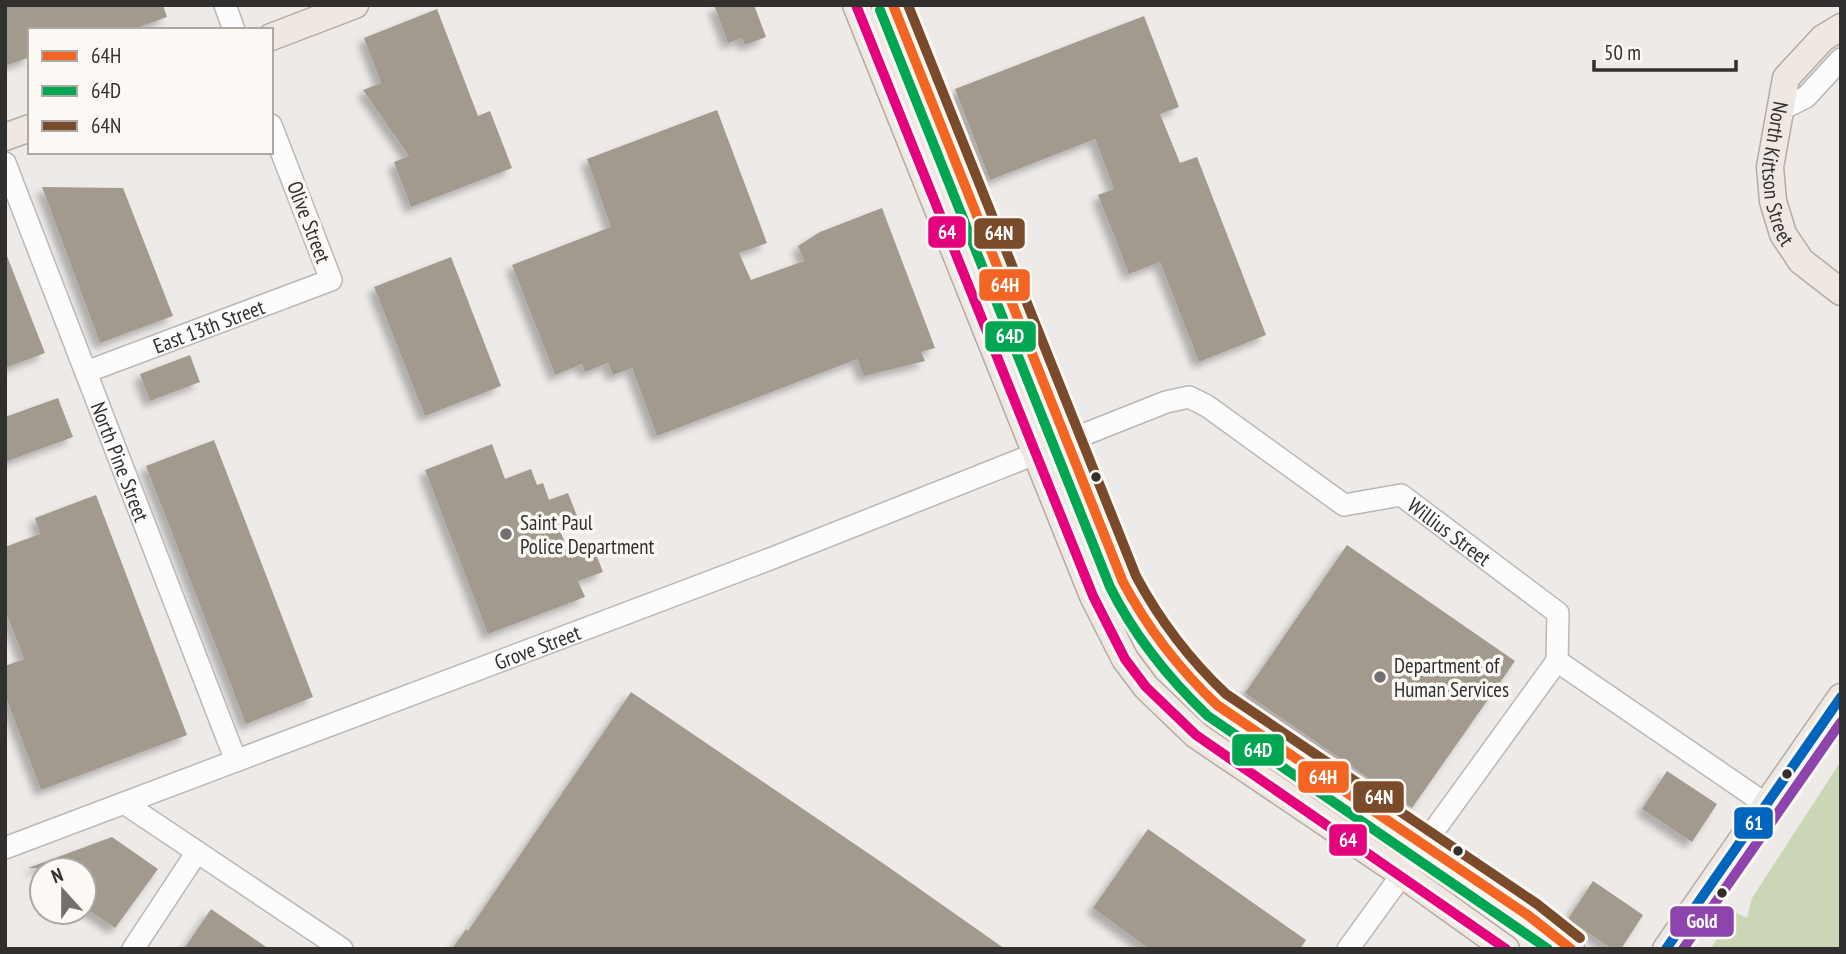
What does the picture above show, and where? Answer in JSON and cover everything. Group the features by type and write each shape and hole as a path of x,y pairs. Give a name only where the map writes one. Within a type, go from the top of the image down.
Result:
{"main road":[{"path":"273,36 355,5"},
{"path":"856,5 1110,632 1146,687 1196,735 1412,859 1529,916 1571,949"},
{"path":"893,5 1123,582 1153,638 1172,662 1217,705 1412,859 1506,949"},
{"path":"1782,109 1786,78 1823,38 1841,27"},
{"name":"North Kittson Street","path":"1782,109 1772,140 1770,167 1773,201 1783,234 1801,261 1841,292"},
{"path":"5,137 28,129"},
{"path":"1666,949 1841,697"}],"street":[{"path":"225,5 233,28"},
{"name":"North Kittson Street","path":"1782,109 1806,97 1841,60"},
{"name":"Olive Street","path":"273,130 331,280"},
{"name":"North Pine Street","path":"5,163 236,761"},
{"name":"East 13th Street","path":"86,372 331,280"},
{"name":"Willius Street","path":"1068,442 1166,402 1189,397 1208,405 1344,505 1401,495 1558,613 1557,661"},
{"name":"Grove Street","path":"5,848 1068,442"},
{"path":"1348,949 1557,661 1767,805"},
{"path":"124,803 342,949"},
{"path":"133,949 197,852"}],"green space":[{"path":"1841,761 1841,949 1710,949 1735,912 1747,918 1752,898"}],"building":[{"path":"5,5 163,5 167,17 137,28 28,28 28,58 5,66"},
{"path":"714,5 754,5 766,37 745,45 742,38 728,43"},
{"path":"437,9 478,116 490,111 512,168 411,207 394,162 409,156 363,90 381,83 364,38"},
{"path":"1144,16 1179,107 1160,114 1180,163 1197,157 1266,335 1199,362 1160,262 1129,274 1098,195 1114,189 1095,139 990,180 955,89"},
{"path":"717,110 767,243 739,253 751,280 804,261 798,246 820,232 882,208 935,348 921,352 925,361 864,376 857,359 657,436 632,368 613,375 608,363 585,372 582,364 555,375 512,265 611,227 587,159"},
{"path":"42,187 123,188 173,316 100,343"},
{"path":"5,251 45,353 5,368"},
{"path":"451,257 501,386 425,416 374,287"},
{"path":"190,355 200,382 150,401 140,374"},
{"path":"58,398 73,437 5,462 5,417"},
{"path":"214,440 313,697 246,724 146,466"},
{"name":"Saint Paul Police Department","path":"492,444 505,479 531,469 537,485 543,483 549,500 568,493 577,516 557,523 569,553 592,544 603,572 578,581 585,597 488,634 425,470"},
{"path":"96,495 187,735 41,790 5,695 5,666 24,659 5,610 5,547 40,534 35,518"},
{"name":"Department of Human Services","path":"1347,545 1515,661 1412,808 1245,693"},
{"path":"631,692 1005,949 452,949 466,929 468,931"},
{"path":"1667,771 1717,804 1692,842 1642,809"},
{"path":"1148,829 1306,940 1300,949 1149,949 1093,908"},
{"path":"112,837 158,869 115,928 98,916 98,856 61,856"},
{"path":"1593,881 1643,915 1621,949 1612,949 1568,919"},
{"path":"211,909 269,949 184,949"}],"transit line":[{"name":"64","path":"856,5 1093,596 1125,659 1146,687 1196,735 1506,949"},
{"name":"64H","path":"893,5 1123,582 1153,632 1189,677 1217,705 1529,916 1571,949"},
{"name":"64N","path":"908,5 1136,576 1165,624 1226,694 1537,904 1580,938"},
{"name":"64D","path":"880,10 1110,587 1141,640 1179,687 1208,716 1548,949"},
{"name":"61","path":"1666,949 1841,697"},
{"name":"Gold","path":"1683,949 1841,722"}],"place":[{"name":"Saint Paul Police Department","path":"506,534"},
{"name":"Department of Human Services","path":"1380,677"}]}
